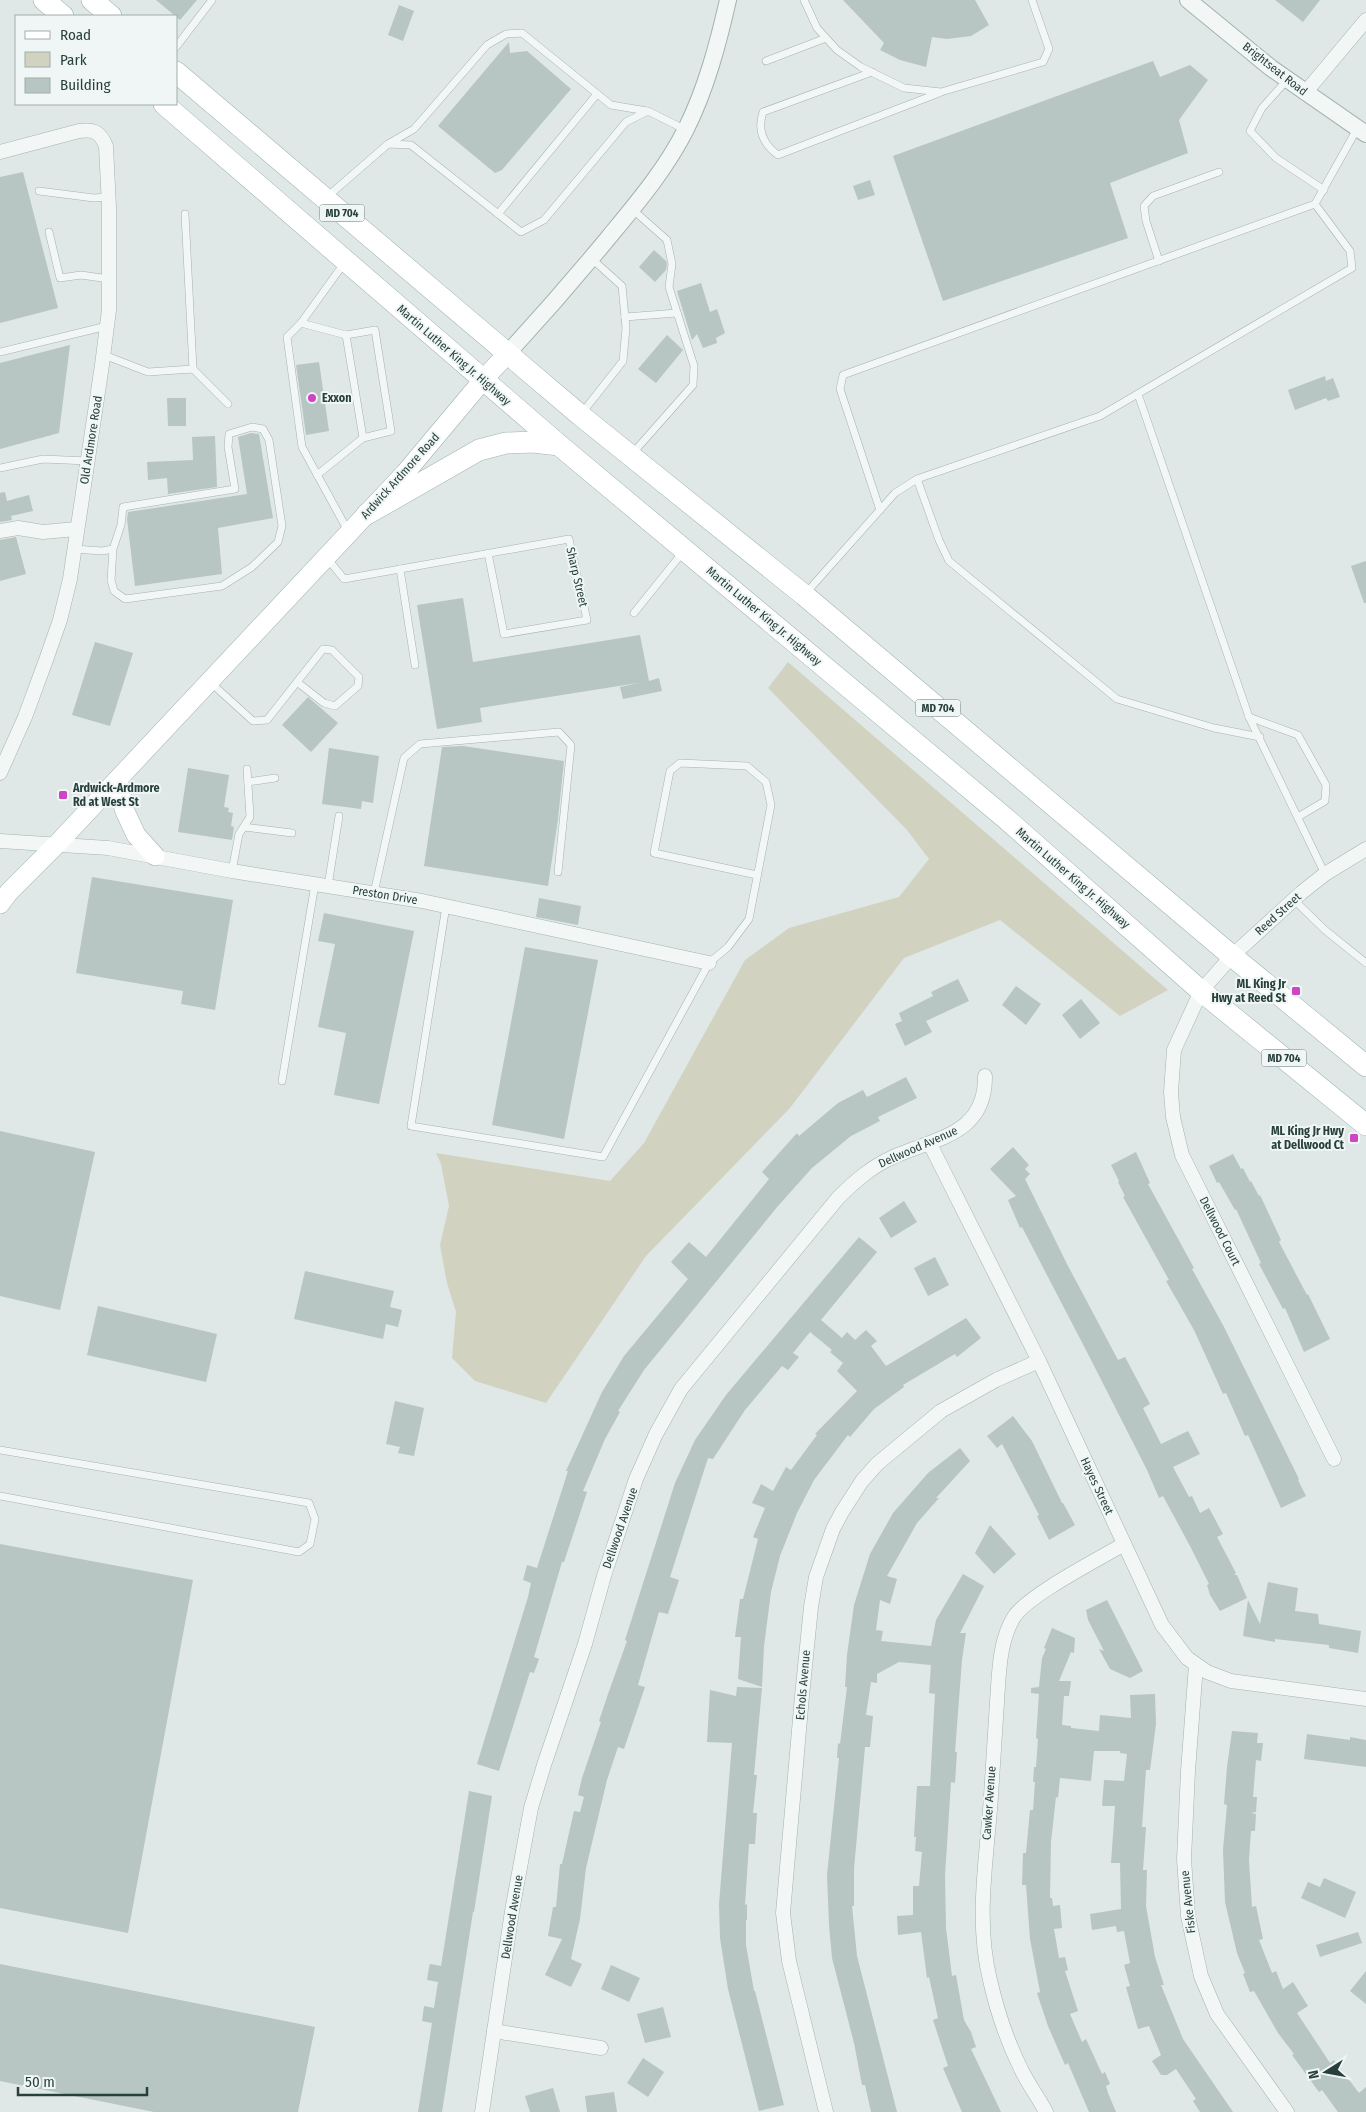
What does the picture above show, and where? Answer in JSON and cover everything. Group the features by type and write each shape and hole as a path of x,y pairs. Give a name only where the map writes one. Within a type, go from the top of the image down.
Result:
{"main road":[{"path":"44,0 62,15"},
{"path":"92,0 110,15"},
{"name":"MD 704","path":"178,74 580,416 804,595 1232,956 1366,1066"},
{"name":"Martin Luther King Jr. Highway","path":"165,105 559,445 1004,817 1201,991 1366,1125"},
{"name":"Ardwick Ardmore Road","path":"0,904 9,892 57,844 406,472 507,354"},
{"path":"367,514 480,450 506,443 533,442 559,445"},
{"path":"118,779 124,809 136,835 155,856"}],"street":[{"name":"Ardwick Ardmore Road","path":"507,354 592,258 668,161 686,130 696,107 714,57 728,0"},
{"name":"Brightseat Road","path":"1188,0 1287,80 1362,132"},
{"path":"1305,93 1366,20"},
{"name":"Old Ardmore Road","path":"0,152 90,129 97,132 103,138 107,154 109,197 107,326 70,579 60,620 25,717 3,759 0,773"},
{"path":"0,531 18,528 43,532 76,529"},
{"name":"Preston Drive","path":"0,841 108,848 232,871 446,905 710,963"},
{"name":"Reed Street","path":"1201,991 1232,956 1294,900 1325,874 1366,849"},
{"name":"Dellwood Court","path":"1201,991 1174,1050 1171,1092 1173,1117 1182,1155 1334,1459"},
{"name":"Dellwood Avenue","path":"482,2112 512,1911 533,1802 585,1644 604,1576 636,1479 656,1434 681,1389 838,1198 863,1174 877,1165 959,1130 971,1119 982,1100 985,1076"},
{"name":"Hayes Street","path":"930,1144 1039,1361 1162,1625 1187,1658 1216,1677 1231,1681 1366,1700"},
{"name":"Echols Avenue","path":"826,2112 789,1961 783,1913 802,1696 816,1577 833,1529 842,1512 862,1482 877,1464 941,1411 996,1380 1039,1361"},
{"name":"Cawker Avenue","path":"1046,2112 1012,2049 1002,2025 986,1959 983,1932 983,1870 1002,1648 1019,1610 1054,1585 1124,1544"},
{"name":"Fiske Avenue","path":"1196,1665 1184,1842 1188,1916 1201,1976 1218,2014 1287,2112"},
{"path":"494,2031 602,2048"}],"lane":[{"path":"178,44 212,0"},
{"path":"804,0 817,28 837,50 861,67 904,88 942,92"},
{"path":"872,72 763,112 759,124 767,147 778,155 942,92 1043,62 1049,49 1032,0"},
{"path":"324,198 388,144 414,129 487,46 506,34 522,33 610,105 648,112 686,130"},
{"path":"766,61 826,38"},
{"path":"1287,80 1262,108 1250,131 1276,158 1324,190"},
{"path":"498,214 597,94"},
{"path":"388,144 411,145 521,232 544,220 626,122 648,112"},
{"path":"880,510 840,389 843,375 1315,204 1362,132"},
{"path":"1159,261 1146,221 1144,206 1154,196 1220,172"},
{"path":"39,191 94,198 109,197"},
{"path":"804,595 895,493 917,479 1100,416 1352,268 1350,251 1315,204"},
{"path":"630,456 693,385 694,366 669,287 672,264 668,240 632,209"},
{"path":"185,214 193,370 228,404"},
{"path":"49,232 60,278 81,275 109,279"},
{"path":"580,416 623,361 626,328 622,286 592,258"},
{"path":"345,261 301,323 287,337 302,447 349,533"},
{"path":"625,317 677,313"},
{"path":"301,323 346,334 375,330 375,354 380,389 391,431 363,438 317,475"},
{"path":"0,352 107,326"},
{"path":"346,334 353,358 359,392 363,438"},
{"path":"104,355 148,372 193,370"},
{"path":"1138,394 1250,717 1325,874"},
{"path":"252,427 263,429 269,440 282,526 278,542 252,567 222,586 125,599 114,591 111,580 113,549 121,525 123,507 235,489 228,447 229,434 252,427"},
{"path":"0,468 43,459 88,461"},
{"path":"917,479 939,540 949,561 1116,699 1214,728 1260,738"},
{"name":"Sharp Street","path":"326,557 344,579 488,553 569,539 587,620 504,634 488,553"},
{"path":"74,549 102,551 113,549"},
{"path":"634,613 685,550"},
{"path":"400,569 415,665"},
{"path":"210,682 253,721 267,720 323,649 332,650 359,677 358,686 334,706 324,703 297,682"},
{"path":"1250,717 1298,735 1326,785 1325,801 1298,817"},
{"path":"374,893 404,758 420,744 559,732 571,745 558,872"},
{"path":"446,905 410,1126 603,1157 710,963 728,947 749,919 772,805 766,782 747,766 680,762 670,771 654,853 757,876"},
{"path":"232,871 239,834 250,817 247,769"},
{"path":"248,782 275,778"},
{"path":"282,1081 321,885 339,816"},
{"path":"244,827 292,833"},
{"path":"1294,900 1325,930 1366,963"},
{"path":"0,1450 309,1503 315,1519 310,1544 299,1552 0,1496"}],"green space":[{"path":"788,662 1168,990 1120,1016 1000,920 904,958 790,1108 646,1256 546,1403 475,1381 452,1358 456,1312 447,1283 440,1245 449,1206 441,1164 436,1153 610,1181 644,1143 745,960 789,928 899,897 929,859 907,830 768,688"}],"building":[{"path":"156,0 197,0 180,20 178,15 174,15"},
{"path":"843,0 975,0 989,25 971,36 947,39 932,37 926,67 900,60 880,50 884,43"},
{"path":"1275,0 1320,0 1303,22"},
{"path":"399,5 414,11 403,41 388,35"},
{"path":"509,42 510,53 527,51 571,89 502,170 495,173 438,126"},
{"path":"1153,61 1160,77 1190,65 1208,80 1179,120 1188,153 1110,183 1128,238 943,301 893,156"},
{"path":"23,172 58,308 0,323 0,177"},
{"path":"870,180 875,195 858,200 853,186"},
{"path":"654,250 667,264 666,270 655,282 639,267"},
{"path":"701,283 710,312 717,309 725,333 716,338 717,343 703,348 697,334 692,340 677,291"},
{"path":"667,335 683,350 656,383 638,369"},
{"path":"70,345 59,433 0,449 0,363"},
{"name":"Exxon","path":"319,362 329,431 306,435 296,365"},
{"path":"1325,376 1326,381 1333,378 1340,397 1328,401 1326,398 1295,410 1288,390"},
{"path":"167,398 186,398 186,426 168,426"},
{"path":"251,433 259,434 273,518 218,528 222,574 135,586 127,519 128,512 247,494 238,437"},
{"path":"215,436 217,487 168,494 167,478 148,480 147,462 193,460 192,437"},
{"path":"5,492 7,501 29,495 33,511 11,516 12,520 0,522 0,493"},
{"path":"16,537 26,574 0,581 0,540"},
{"path":"1366,561 1366,603 1364,603 1351,566"},
{"path":"463,598 473,662 640,635 649,681 659,678 662,691 623,699 620,687 638,683 480,708 482,722 437,729 417,605"},
{"path":"95,642 133,653 110,726 72,715"},
{"path":"308,697 338,723 311,752 282,725"},
{"path":"463,746 564,761 548,886 424,866 442,747"},
{"path":"329,748 379,756 373,803 362,801 361,809 322,804"},
{"path":"188,768 229,775 224,807 229,808 228,812 233,813 231,826 234,827 232,840 178,832"},
{"path":"92,877 233,900 215,1010 181,1004 183,991 76,973"},
{"path":"539,898 581,906 578,925 536,917"},
{"path":"324,913 414,931 379,1104 334,1095 346,1033 318,1027 335,944 318,941"},
{"path":"525,947 598,960 564,1139 492,1125"},
{"path":"958,979 969,1001 926,1021 932,1032 905,1046 895,1024 902,1021 899,1013 933,996 931,992"},
{"path":"1016,986 1041,1004 1026,1025 1002,1005"},
{"path":"1081,999 1100,1023 1080,1039 1062,1015"},
{"path":"906,1077 917,1098 878,1117 880,1121 851,1136 812,1168 778,1206 644,1370 618,1411 620,1412 605,1439 583,1491 587,1492 564,1562 562,1562 534,1657 539,1659 534,1673 530,1672 499,1771 477,1764 528,1597 531,1583 523,1580 527,1565 537,1568 568,1471 566,1471 602,1392 624,1356 688,1279 671,1262 689,1242 706,1257 769,1179 762,1172 797,1133 799,1136 838,1103 863,1090 867,1097"},
{"path":"0,1131 95,1152 60,1310 0,1296"},
{"path":"1013,1147 1029,1165 1025,1169 1030,1174 1025,1179 1118,1360 1125,1357 1150,1404 1143,1408 1161,1444 1188,1431 1200,1454 1173,1467 1189,1497 1192,1496 1200,1513 1209,1508 1223,1534 1217,1537 1236,1573 1234,1575 1237,1575 1247,1598 1220,1611 1210,1595 1207,1585 1209,1584 1190,1546 1163,1496 1159,1498 1147,1470 1088,1354 1022,1227 1020,1228 1008,1200 1016,1196 990,1169"},
{"path":"1136,1152 1150,1183 1148,1184 1223,1325 1306,1496 1281,1508 1248,1435 1245,1436 1226,1393 1223,1394 1194,1330 1166,1281 1169,1280 1123,1197 1125,1196 1111,1165"},
{"path":"1233,1154 1241,1169 1243,1168 1250,1182 1260,1195 1281,1240 1279,1242 1330,1339 1304,1352 1285,1308 1283,1309 1259,1264 1261,1263 1236,1209 1219,1182 1217,1183 1209,1166"},
{"path":"904,1201 917,1222 891,1238 879,1218"},
{"path":"859,1237 877,1252 821,1320 842,1338 847,1332 855,1340 866,1330 877,1341 871,1346 886,1366 966,1318 981,1338 957,1357 955,1354 903,1385 904,1387 874,1409 850,1437 848,1435 814,1480 797,1513 780,1556 771,1592 764,1646 762,1687 738,1679 741,1637 735,1637 740,1599 743,1599 758,1539 753,1537 765,1508 752,1503 761,1484 773,1491 786,1467 791,1470 817,1435 815,1434 857,1391 837,1371 843,1363 830,1352 832,1350 810,1332 793,1353 799,1357 788,1370 782,1366 745,1410 713,1459 708,1458 670,1577 679,1580 668,1614 659,1612 638,1685 645,1687 624,1749 618,1747 607,1780 586,1868 580,1919 571,1959 582,1964 571,1987 545,1975 562,1939 548,1936 553,1907 556,1907 560,1864 562,1864 574,1811 580,1812 584,1797 578,1795 582,1778 601,1722 599,1721 627,1641 625,1640 675,1483 695,1440 726,1395"},
{"path":"935,1257 949,1285 928,1296 914,1268"},
{"path":"305,1271 394,1291 390,1307 402,1310 398,1327 386,1324 383,1339 294,1319"},
{"path":"98,1306 217,1334 206,1382 87,1355"},
{"path":"395,1401 424,1408 414,1456 398,1453 400,1447 386,1444"},
{"path":"1013,1416 1032,1441 1062,1503 1075,1525 1049,1540 1037,1516 1039,1515 1002,1444 997,1448 987,1436"},
{"path":"960,1448 970,1461 936,1498 939,1498 917,1523 887,1576 897,1579 890,1604 880,1600 876,1630 883,1631 881,1641 931,1646 936,1620 963,1574 984,1586 960,1633 966,1633 955,1752 957,1752 955,1783 951,1782 945,1876 946,1928 952,1976 956,1975 964,2020 971,2032 976,2047 971,2049 1001,2112 962,2112 943,2068 948,2066 933,2020 938,2018 929,1977 927,1978 921,1932 898,1935 897,1916 913,1915 913,1886 919,1886 922,1852 915,1851 916,1837 914,1837 917,1786 930,1786 935,1694 929,1693 931,1665 899,1662 877,1674 877,1683 871,1682 866,1715 873,1716 870,1747 865,1747 854,1869 854,1906 852,1906 857,1956 897,2112 871,2112 865,2085 862,2085 854,2043 832,1958 829,1925 827,1875 839,1758 837,1758 838,1743 840,1744 847,1687 845,1687 847,1655 854,1605 870,1554 893,1513 928,1473"},
{"path":"990,1525 1016,1554 994,1574 975,1553"},
{"path":"0,1544 193,1580 128,1933 0,1908"},
{"path":"1268,1582 1298,1588 1295,1611 1318,1614 1319,1624 1361,1631 1358,1653 1329,1648 1329,1645 1275,1639 1275,1642 1243,1636 1248,1600 1260,1624"},
{"path":"1107,1600 1143,1671 1130,1678 1110,1669 1099,1649 1104,1651 1088,1620 1086,1610"},
{"path":"1052,1628 1075,1638 1074,1653 1071,1652 1059,1681 1071,1681 1069,1696 1064,1696 1062,1725 1071,1726 1071,1728 1099,1731 1100,1715 1131,1718 1130,1695 1155,1694 1156,1724 1150,1770 1146,1770 1142,1827 1146,1827 1143,1870 1147,1870 1146,1906 1155,1957 1164,1985 1161,1985 1183,2039 1233,2112 1200,2112 1193,2101 1196,2099 1176,2069 1167,2075 1161,2075 1152,2061 1161,2055 1149,2026 1138,2029 1126,1987 1130,1986 1124,1965 1130,1963 1124,1931 1117,1932 1116,1926 1092,1930 1090,1914 1121,1909 1120,1863 1111,1863 1115,1806 1102,1806 1104,1780 1124,1781 1127,1754 1120,1753 1120,1751 1094,1751 1091,1781 1060,1778 1051,1842 1050,1898 1052,1898 1053,1906 1060,1905 1062,1928 1054,1929 1059,1958 1065,1957 1068,1970 1065,1971 1078,2011 1070,2014 1082,2042 1086,2039 1102,2074 1105,2072 1110,2084 1106,2086 1116,2112 1089,2112 1068,2063 1065,2065 1048,2026 1037,1993 1040,1992 1030,1939 1026,1885 1022,1885 1023,1853 1026,1853 1030,1810 1033,1810 1034,1767 1036,1767 1038,1739 1036,1738 1039,1694 1031,1693 1031,1688 1039,1687 1042,1658 1046,1649 1044,1648"},
{"path":"737,1687 762,1688 754,1775 757,1775 753,1813 757,1813 755,1844 749,1844 745,1905 747,1904 746,1945 754,1991 784,2105 759,2111 728,1989 720,1938 719,1904 732,1743 707,1742 710,1690 736,1696"},
{"path":"1232,1731 1258,1733 1257,1743 1263,1743 1261,1761 1256,1760 1253,1797 1257,1797 1256,1812 1251,1813 1256,1814 1255,1831 1251,1831 1249,1860 1252,1907 1256,1906 1263,1939 1259,1940 1272,1973 1276,1971 1283,1989 1293,1982 1308,2006 1297,2013 1330,2063 1334,2060 1359,2093 1366,2087 1366,2112 1338,2112 1322,2090 1319,2092 1292,2055 1294,2054 1278,2033 1254,1991 1250,1992 1243,1974 1245,1973 1237,1953 1225,1902 1223,1850 1227,1805 1224,1804"},
{"path":"1307,1734 1350,1740 1350,1737 1366,1740 1366,1767 1304,1759"},
{"path":"469,1791 492,1796 474,1912 442,2112 418,2112 432,2023 422,2021 424,2006 434,2008 438,1982 427,1980 429,1967 430,1964 441,1966"},
{"path":"1324,1878 1356,1892 1345,1918 1301,1898 1308,1882 1320,1887"},
{"path":"1358,1932 1362,1943 1320,1957 1316,1945"},
{"path":"0,1964 315,2027 298,2112 154,2112 0,2081"},
{"path":"611,1965 640,1978 629,2002 601,1989"},
{"path":"1366,1971 1366,2004 1350,1991"},
{"path":"663,2007 671,2037 645,2043 637,2014"},
{"path":"643,2058 664,2072 648,2097 627,2083"},
{"path":"553,2088 560,2112 530,2112 525,2096"},
{"path":"614,2092 617,2112 587,2112 585,2096"}],"place":[{"name":"Exxon","path":"312,398"},
{"name":"Ardwick-Ardmore Rd at West St","path":"63,795"},
{"name":"ML King Jr Hwy at Reed St","path":"1296,991"},
{"name":"ML King Jr Hwy at Dellwood Ct","path":"1354,1138"}]}
